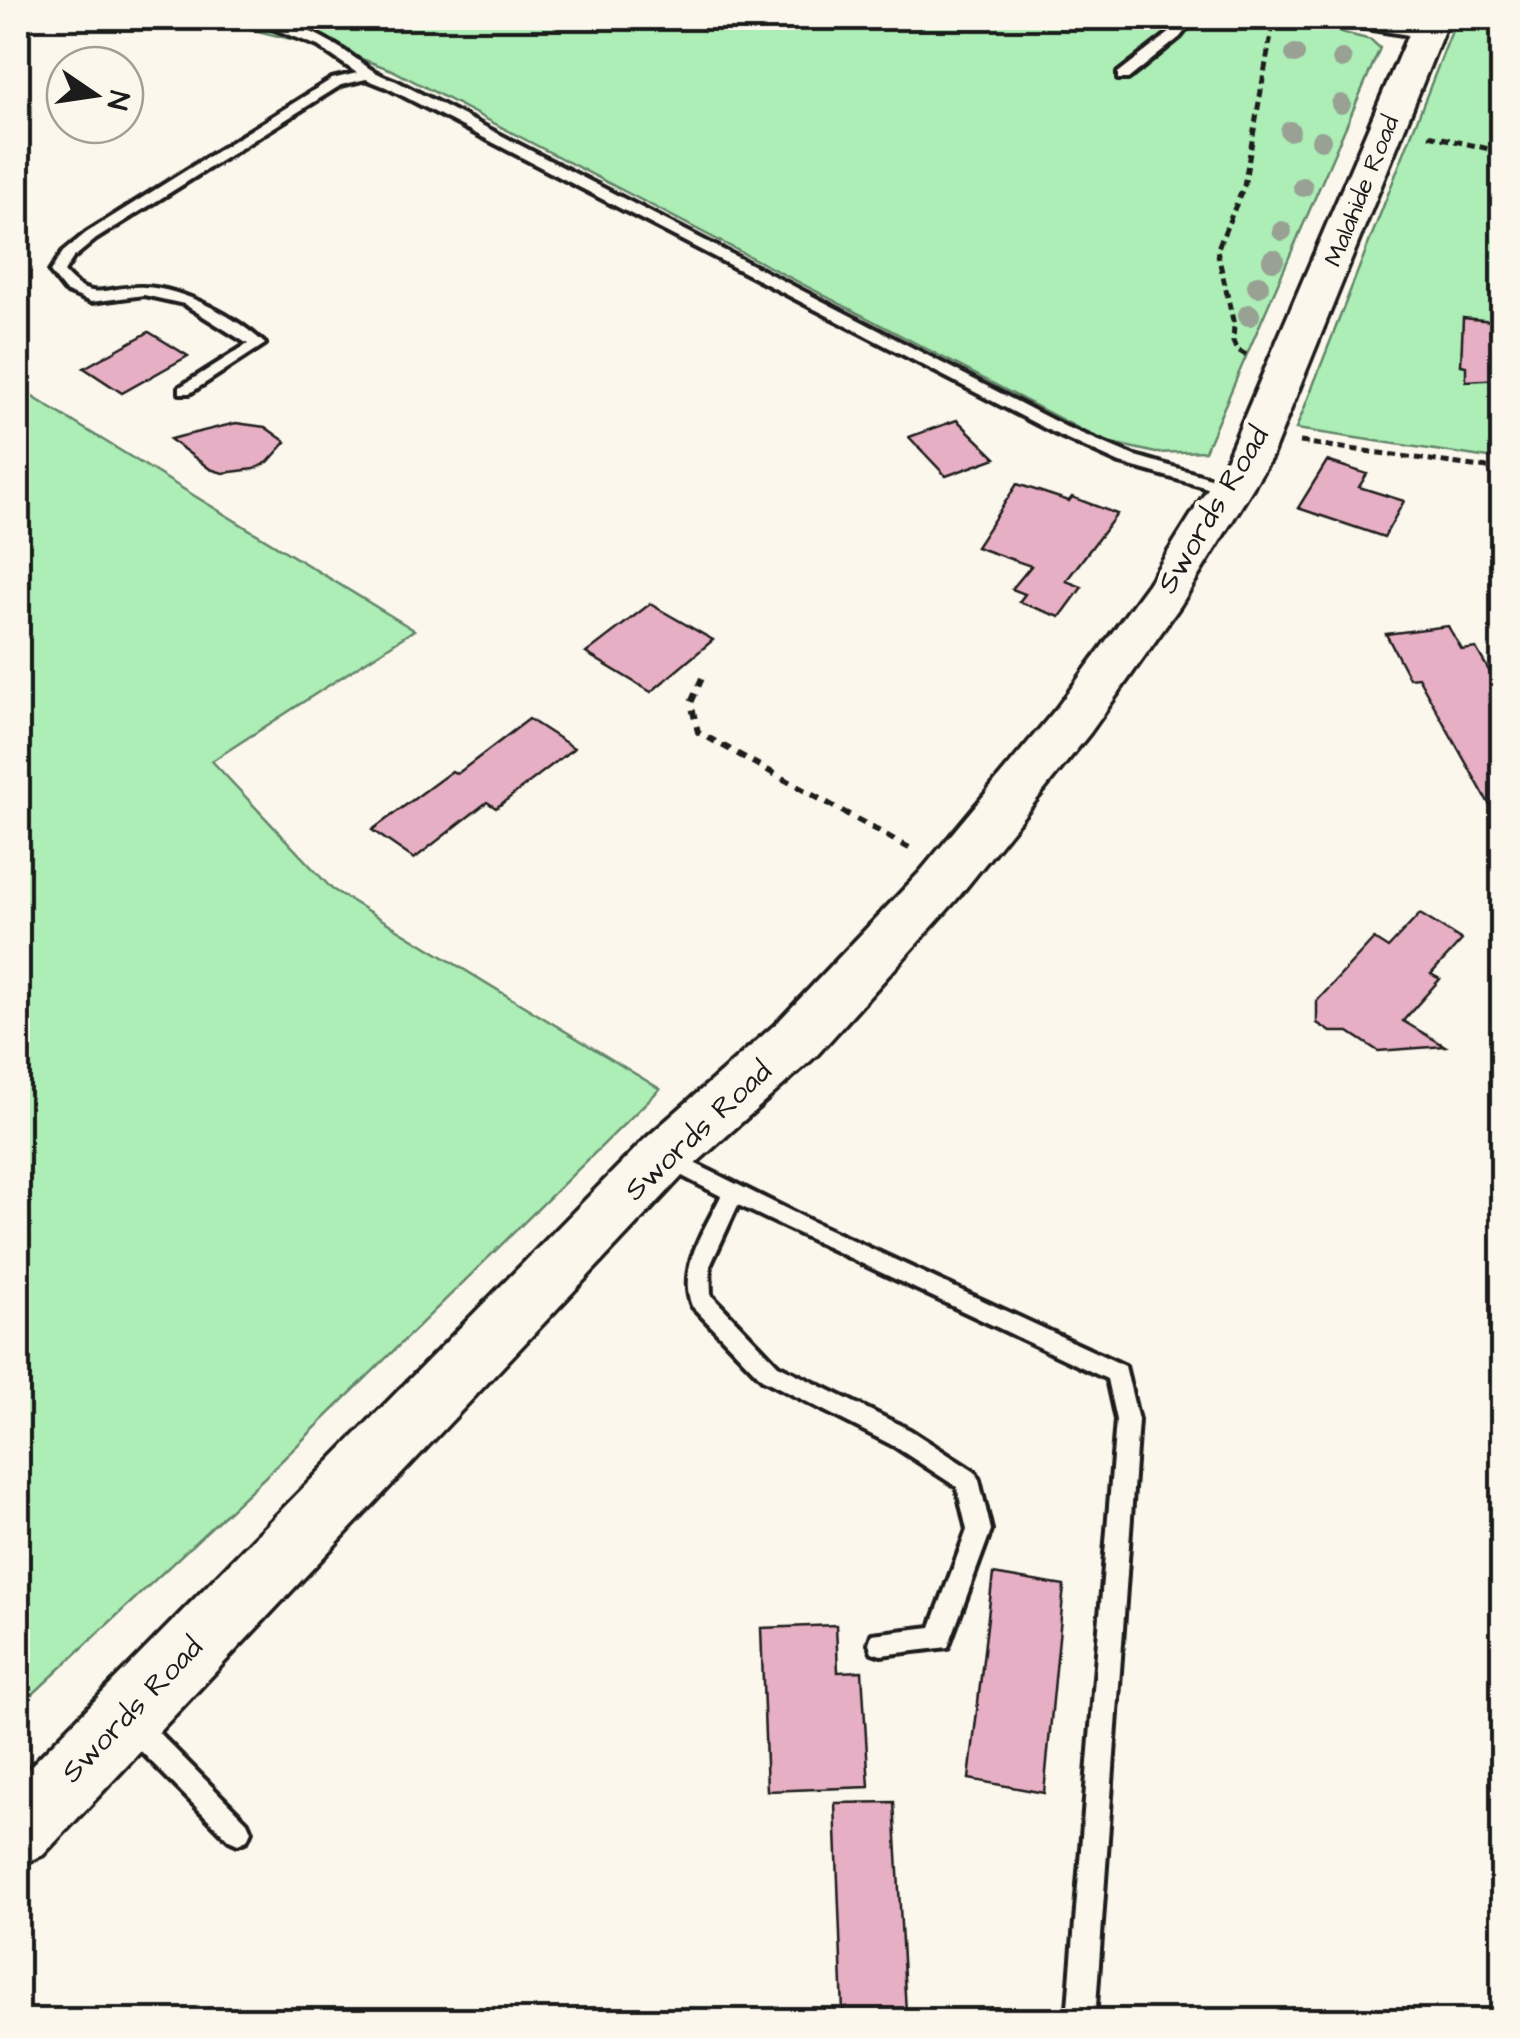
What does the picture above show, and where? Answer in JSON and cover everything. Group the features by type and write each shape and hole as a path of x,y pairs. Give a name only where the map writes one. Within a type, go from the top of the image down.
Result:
{"main road":[{"name":"Malahide Road","path":"1291,364 1430,24"},
{"name":"Swords Road","path":"18,1830 664,1157 797,1039 938,886 1073,721 1164,595 1232,490 1260,438 1291,364"}],"street":[{"path":"1354,18 1430,24"}],"lane":[{"path":"253,18 272,22 344,56 363,76"},
{"path":"1123,76 1176,34 1189,18"},
{"path":"186,390 258,344 189,301 144,291 91,298 70,288 57,272 68,254 90,236 337,82 363,76 391,84 1060,430 1126,459 1232,490"},
{"path":"664,1157 805,1229 1118,1374 1127,1420 1081,2020"},
{"path":"734,1191 699,1266 700,1298 770,1372 902,1438 967,1480 978,1530 939,1638 881,1643"},
{"path":"126,1717 238,1830"}],"path":[{"path":"1274,18 1244,186 1217,250 1236,350 1291,364"},
{"path":"1388,125 1502,152"},
{"path":"1260,438 1502,470"},
{"path":"702,678 691,703 698,732 921,854"}],"green space":[{"path":"204,18 1285,18 1371,40 1380,48 1205,451 1156,453 1103,441 392,70 340,51"},
{"path":"1457,18 1502,18 1502,460 1296,429"},
{"path":"18,388 414,630 212,761 332,889 660,1089 266,1476 18,1708"}],"building":[{"path":"1463,318 1502,322 1502,379 1466,381 1466,366 1461,365"},
{"path":"149,332 188,356 122,393 84,368"},
{"path":"957,420 996,458 946,476 909,437"},
{"path":"236,423 265,427 286,442 268,462 254,469 223,473 210,469 170,439"},
{"path":"1327,461 1367,474 1359,487 1404,501 1384,537 1298,508"},
{"path":"1017,484 1069,501 1072,497 1117,514 1066,581 1082,587 1060,617 1019,602 1025,594 1012,589 1031,566 976,547"},
{"path":"650,604 713,640 651,692 586,653"},
{"path":"1448,626 1462,650 1476,648 1502,693 1502,827 1418,677 1409,678 1386,634"},
{"path":"529,719 574,748 496,808 487,802 414,859 372,830 452,771 457,774"},
{"path":"1420,914 1462,940 1431,974 1440,979 1403,1021 1445,1046 1378,1051 1349,1032 1331,1032 1317,1023 1317,1001 1374,939 1388,948"},
{"path":"993,1574 1064,1586 1044,1793 969,1779"},
{"path":"836,1625 838,1672 862,1671 869,1787 767,1791 761,1628"},
{"path":"894,1802 906,2012 843,2013 835,1803"}]}
